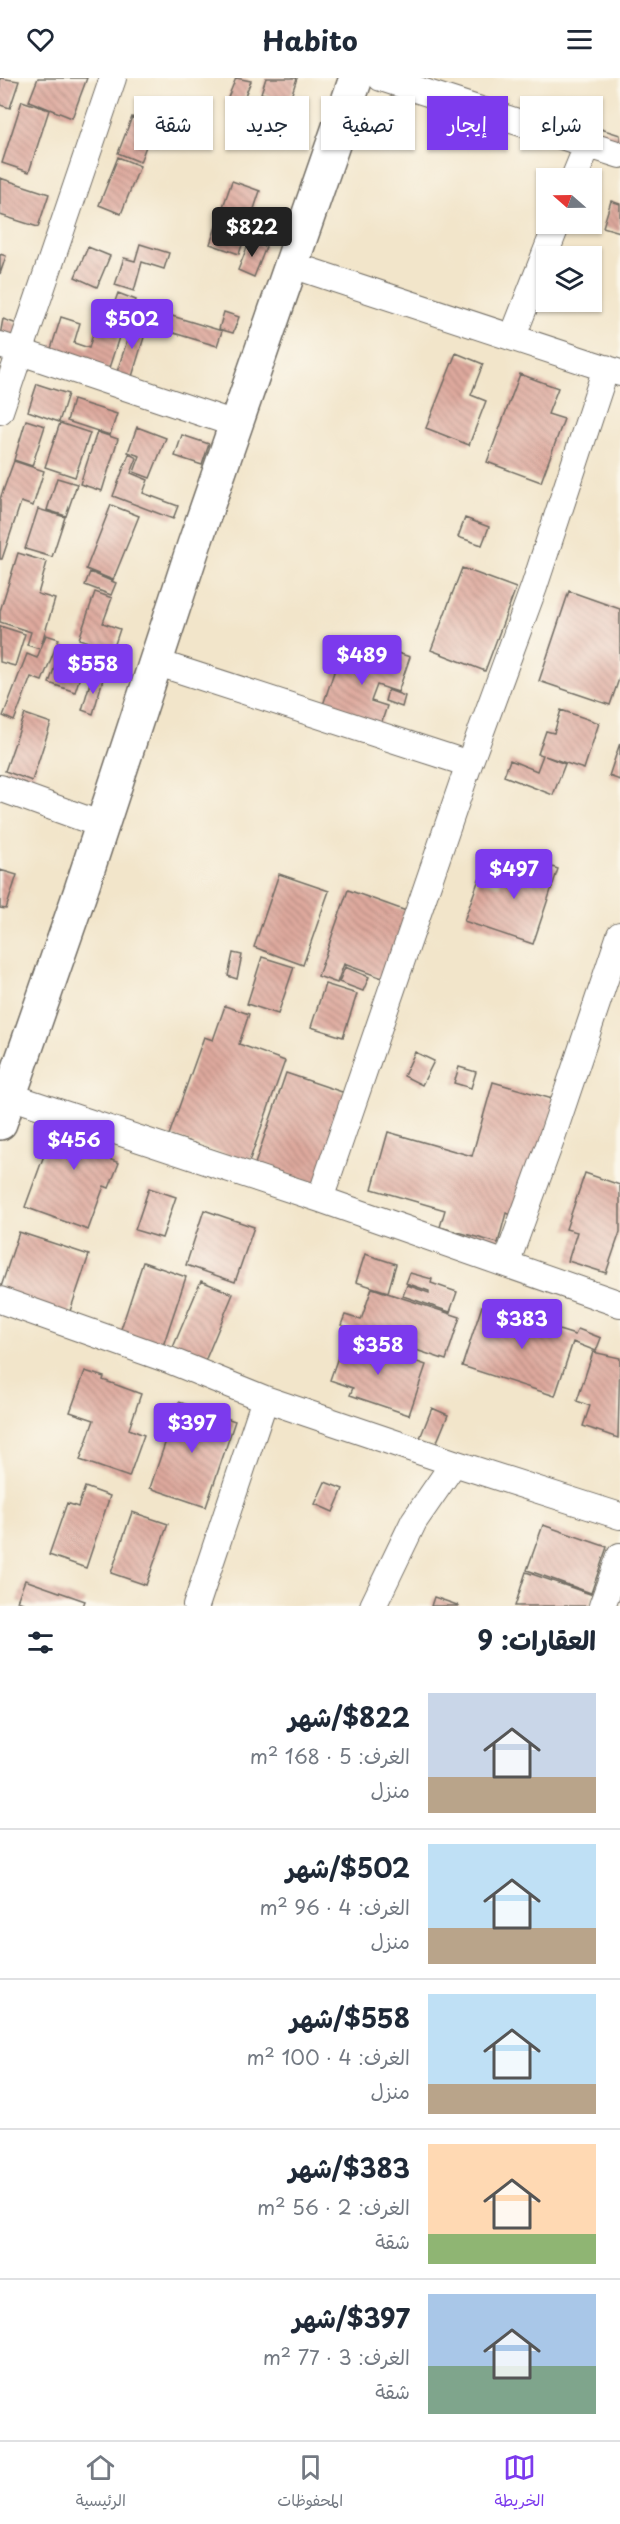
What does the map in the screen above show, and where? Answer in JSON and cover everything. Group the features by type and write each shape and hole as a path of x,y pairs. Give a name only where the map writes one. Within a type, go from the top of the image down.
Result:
{"street":[{"path":"0,411 10,348 113,78"},
{"path":"356,78 235,424 5,1110 320,1199 620,1304"},
{"path":"381,78 520,122"},
{"path":"603,149 620,155"},
{"path":"578,168 586,150"},
{"path":"513,336 553,234"},
{"path":"292,265 613,370 469,764 320,1199"},
{"path":"10,348 235,424"},
{"path":"155,662 469,764"},
{"path":"0,789 102,825"},
{"path":"506,1264 550,1143 620,935"},
{"path":"0,1300 169,1360 265,1399 620,1516"},
{"path":"196,1606 265,1399"},
{"path":"373,1606 414,1521 454,1463"},
{"path":"602,1606 620,1556"}],"building":[{"path":"0,78 19,81 10,108 0,105"},
{"path":"38,78 87,78 72,118 29,101"},
{"path":"236,78 251,81 245,96 228,96"},
{"path":"266,78 297,78 291,96 269,96 261,93"},
{"path":"22,101 49,110 29,172 2,163"},
{"path":"132,117 134,118 134,150 145,150 140,162 118,153"},
{"path":"603,130 620,135 620,151 603,145"},
{"path":"118,157 140,166 121,214 99,205"},
{"path":"0,178 49,194 38,227 0,215"},
{"path":"232,181 260,191 239,254 210,244"},
{"path":"611,201 620,204 620,232 603,227"},
{"path":"250,240 266,247 254,277 238,270"},
{"path":"140,244 169,253 164,269 142,262 134,291 115,285 124,258 135,261"},
{"path":"88,247 110,256 97,287 75,277"},
{"path":"0,254 6,256 0,274"},
{"path":"118,293 136,300 126,328 108,321"},
{"path":"224,312 239,317 233,333 219,329"},
{"path":"172,316 222,331 217,346 167,331"},
{"path":"61,317 80,323 74,343 89,348 96,323 121,331 108,371 50,352"},
{"path":"3,319 20,325 14,341 0,335"},
{"path":"134,319 148,324 131,380 116,375"},
{"path":"456,353 483,364 471,395 486,401 469,445 426,428"},
{"path":"520,374 558,388 548,414 564,419 541,482 487,462"},
{"path":"37,384 68,394 59,422 28,411"},
{"path":"73,400 117,414 110,435 67,421"},
{"path":"26,420 45,426 32,466 14,460"},
{"path":"60,423 90,433 75,477 45,467"},
{"path":"137,427 166,438 150,478 134,472 140,456 128,452"},
{"path":"97,432 118,439 102,491 80,484"},
{"path":"182,435 209,444 202,465 175,456"},
{"path":"129,454 137,458 131,473 148,480 143,493 178,506 173,519 113,496"},
{"path":"14,461 44,471 33,506 21,502 2,559 0,559 0,499"},
{"path":"57,478 77,484 66,516 47,510"},
{"path":"111,505 139,516 113,580 86,569"},
{"path":"38,509 65,517 52,557 25,549"},
{"path":"465,518 489,527 482,545 458,537"},
{"path":"18,553 47,562 38,594 55,599 40,649 27,645 31,632 0,622 0,611"},
{"path":"462,568 516,588 485,671 431,650"},
{"path":"90,572 116,583 111,595 85,585"},
{"path":"569,591 620,609 620,676 610,705 539,681"},
{"path":"95,592 112,598 103,623 120,629 113,650 79,639"},
{"path":"0,626 25,634 15,666 0,662"},
{"path":"46,635 59,639 42,681 31,677 14,721 3,716 27,654 37,658"},
{"path":"346,636 410,657 398,692 377,685 371,701 387,706 376,739 318,720"},
{"path":"62,646 87,655 75,692 49,683"},
{"path":"101,648 124,655 117,678 94,671"},
{"path":"92,676 103,679 93,714 82,710"},
{"path":"388,690 405,696 402,707 385,701"},
{"path":"561,710 599,723 584,769 545,756 565,764 553,795 504,776 510,760 537,771 543,755 538,754 546,731 554,733"},
{"path":"25,714 51,723 32,781 5,771"},
{"path":"620,743 620,780 609,776"},
{"path":"511,853 558,869 533,944 464,921 479,879 499,886"},
{"path":"0,870 17,875 6,909 0,908"},
{"path":"279,874 329,891 303,965 254,947"},
{"path":"348,890 409,912 385,979 344,964 337,983 318,976"},
{"path":"233,953 242,955 237,979 228,976"},
{"path":"262,957 294,967 278,1014 247,1004"},
{"path":"345,967 369,977 363,991 339,982"},
{"path":"325,984 357,994 343,1037 311,1027"},
{"path":"225,1006 249,1014 239,1044 285,1061 249,1162 169,1135 204,1037 213,1040"},
{"path":"415,1052 434,1061 422,1085 404,1076"},
{"path":"459,1067 476,1072 471,1088 454,1083"},
{"path":"286,1073 351,1095 321,1186 255,1164"},
{"path":"493,1082 556,1100 522,1218 506,1213 498,1243 440,1227 445,1210 372,1189 388,1132 472,1156"},
{"path":"61,1109 115,1129 104,1157 119,1163 109,1188 104,1186 88,1230 25,1207"},
{"path":"585,1173 620,1185 620,1232 606,1273 568,1261 577,1232 566,1229"},
{"path":"149,1188 176,1197 162,1238 135,1230"},
{"path":"204,1210 254,1227 235,1282 186,1265"},
{"path":"19,1232 89,1255 66,1323 0,1290"},
{"path":"365,1254 396,1264 388,1292 356,1282"},
{"path":"143,1262 186,1277 162,1349 119,1335"},
{"path":"410,1273 432,1279 431,1283 457,1292 450,1312 403,1296 407,1285 429,1293 429,1291 406,1283"},
{"path":"201,1281 233,1294 203,1366 171,1352"},
{"path":"372,1288 460,1317 446,1360 341,1325 345,1315 361,1320"},
{"path":"482,1306 575,1335 578,1329 601,1338 596,1351 573,1342 555,1396 462,1366"},
{"path":"345,1337 426,1365 409,1415 350,1395 353,1388 330,1380"},
{"path":"593,1352 620,1358 618,1438 583,1426 590,1406 577,1401"},
{"path":"85,1371 141,1394 129,1429 144,1435 129,1477 80,1460 94,1420 70,1412"},
{"path":"179,1402 235,1421 206,1507 150,1488"},
{"path":"432,1408 448,1415 436,1444 420,1438"},
{"path":"325,1482 343,1489 333,1512 315,1504"},
{"path":"85,1487 110,1496 86,1568 49,1555 67,1503 78,1507"},
{"path":"132,1512 168,1524 146,1585 111,1573"},
{"path":"543,1525 607,1547 591,1593 527,1570"},
{"path":"526,1572 593,1595 590,1606 515,1606"},
{"path":"25,1580 85,1601 83,1606 32,1606 17,1601"},
{"path":"434,1597 460,1606 431,1606"}]}
